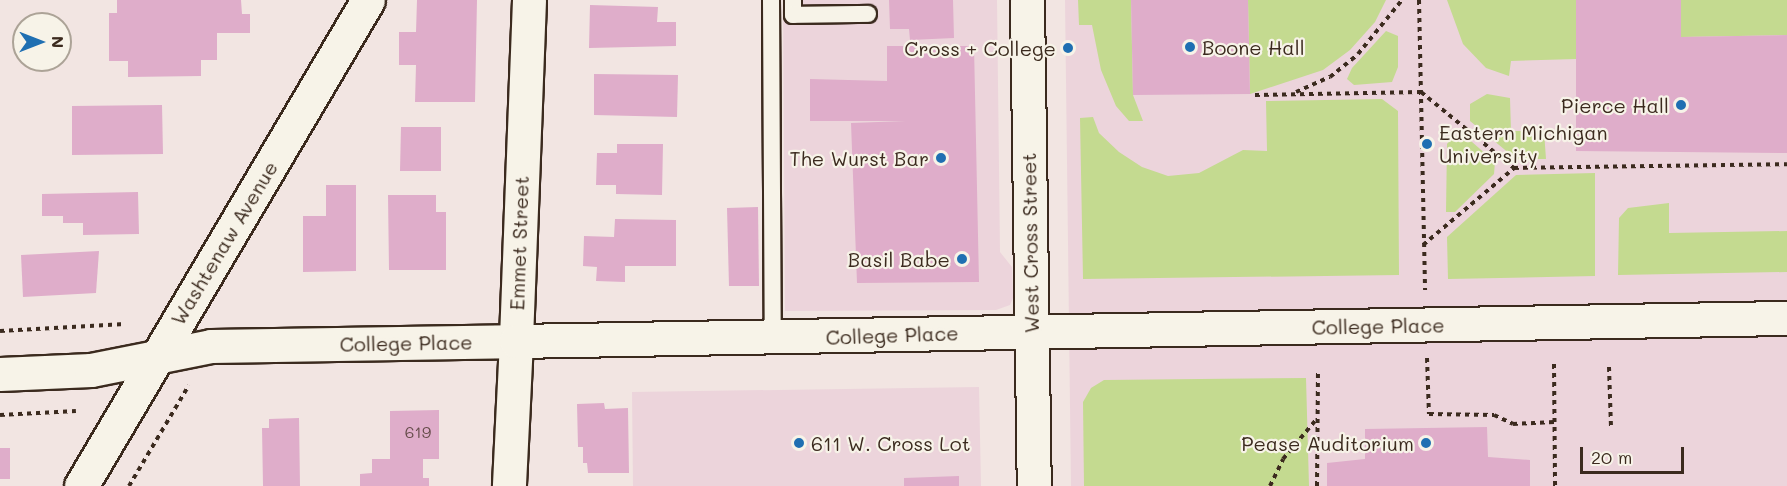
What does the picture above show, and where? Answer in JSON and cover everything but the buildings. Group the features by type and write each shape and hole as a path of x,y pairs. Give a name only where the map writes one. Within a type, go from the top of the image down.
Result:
{"street":[{"name":"Washtenaw Avenue","path":"81,486 368,0"},
{"name":"Emmet Street","path":"509,486 529,0"},
{"name":"West Cross Street","path":"1027,0 1034,486"},
{"name":"College Place","path":"0,374 91,370 158,354 211,346 773,338 1787,318"}],"lane":[{"path":"771,0 773,338"},
{"path":"793,0 793,15 868,14"}],"path":[{"path":"1293,94 1330,77 1358,54 1402,0"},
{"path":"1419,0 1425,294"},
{"path":"1255,95 1421,92 1515,168"},
{"path":"1424,245 1515,168 1787,164"},
{"path":"0,332 125,324"},
{"path":"1427,354 1429,414 1494,415 1513,424 1554,422"},
{"path":"1554,364 1555,486"},
{"path":"1609,367 1611,427"},
{"path":"1317,370 1317,486"},
{"path":"129,486 193,376"},
{"path":"0,415 76,411"},
{"path":"1270,486 1283,459 1316,420"}],"shaded area":[{"path":"783,0 997,0 1000,252 1012,267 1013,298 1010,305 996,310 785,311"},
{"name":"Eastern Michigan University","path":"1065,0 1787,0 1787,486 1071,486"},
{"name":"611 W. Cross Lot","path":"979,387 981,486 633,486 632,392"}],"green space":[{"path":"1078,0 1131,0 1133,95 1143,121 1129,121 1116,106 1101,70 1092,25 1079,25"},
{"path":"1248,0 1386,0 1375,22 1350,50 1323,70 1250,94"},
{"path":"1447,0 1576,0 1576,59 1511,61 1509,76 1486,68 1463,44"},
{"path":"1681,0 1787,0 1787,35 1681,37"},
{"path":"1386,31 1398,36 1398,67 1392,82 1354,85 1347,79 1352,68"},
{"path":"1487,94 1510,98 1511,131 1544,131 1546,159 1516,159 1470,121 1470,104"},
{"path":"1382,99 1398,111 1399,275 1083,279 1080,118 1093,117 1099,133 1119,152 1142,167 1168,176 1199,173 1243,150 1267,151 1266,101"},
{"path":"1464,135 1495,162 1494,174 1455,212 1446,212 1447,144 1452,137"},
{"path":"1595,173 1595,276 1448,279 1447,237 1516,175"},
{"path":"1669,203 1669,233 1787,231 1787,272 1618,275 1619,218 1628,208"},
{"path":"1306,378 1309,486 1084,486 1083,402 1091,388 1104,380"}],"place":[{"name":"Boone Hall","path":"1190,47"},
{"name":"Cross + College","path":"1068,48"},
{"name":"Pierce Hall","path":"1681,105"},
{"name":"Eastern Michigan University","path":"1427,144"},
{"name":"The Wurst Bar","path":"941,158"},
{"name":"Basil Babe","path":"962,259"},
{"name":"611 W. Cross Lot","path":"799,443"},
{"name":"Pease Auditorium","path":"1426,443"}]}
